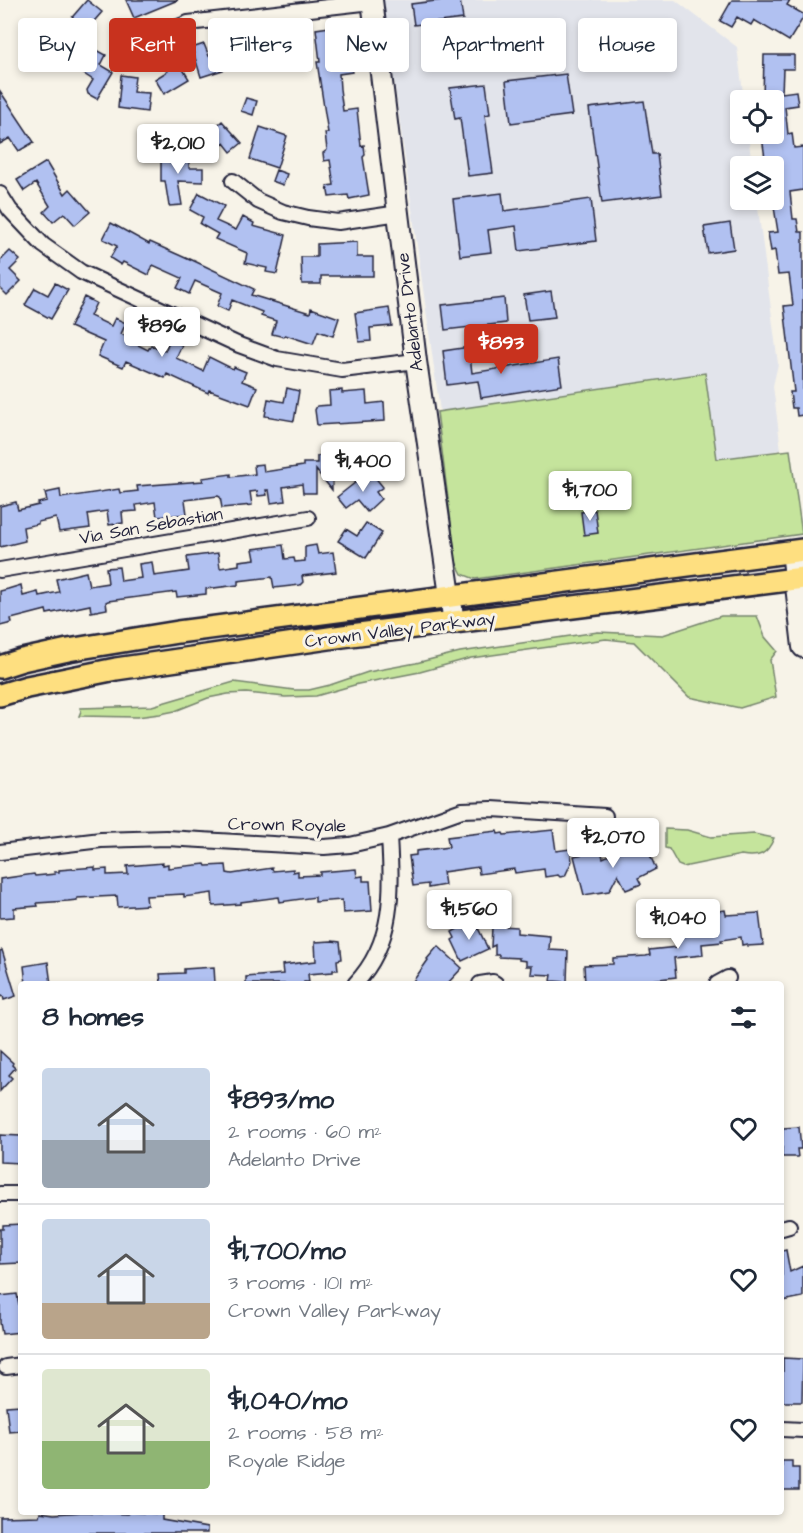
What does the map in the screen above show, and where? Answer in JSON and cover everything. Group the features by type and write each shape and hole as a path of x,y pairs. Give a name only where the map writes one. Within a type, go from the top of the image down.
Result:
{"main road":[{"name":"Crown Valley Parkway","path":"0,667 21,660 112,642 798,550"},
{"name":"Crown Valley Parkway","path":"0,695 27,687 116,669 799,578"}],"street":[{"path":"196,22 372,1"},
{"name":"Adelanto Drive","path":"372,1 416,361 454,623"},
{"path":"233,181 258,201 282,212 308,218 338,222 399,213"},
{"path":"0,194 10,210 43,245 81,272 239,345 277,359 342,370 416,361"},
{"name":"Via San Sebastian","path":"0,570 308,518"},
{"path":"798,550 803,647"},
{"name":"Crown Royale","path":"0,852 101,840 166,838 324,848 389,836 462,810 492,809 605,816"},
{"path":"358,981 378,950 388,925 392,886 389,836"},
{"path":"0,1194 18,1194"},
{"path":"6,1367 18,1365"},
{"path":"784,1429 803,1430"}],"shaded area":[{"path":"383,0 675,0 737,47 743,90 730,90 730,144 749,144 751,156 730,156 730,210 758,210 778,364 773,386 781,450 717,459 705,373 440,411 393,72 409,72 409,18 385,18"}],"green space":[{"path":"705,373 717,459 790,450 802,534 475,579 462,574 456,562 437,412"},
{"path":"721,616 757,616 765,637 777,651 770,660 776,697 740,708 689,697 634,642 606,639 471,658 316,696 228,694 208,698 175,711 160,714 137,717 79,716 80,708 152,706 234,682 309,690 368,672 460,652 598,632 663,635"},
{"path":"665,829 687,830 711,837 754,834 774,838 762,854 741,855 683,867 678,865 669,849 665,848"}],"building":[{"path":"87,0 102,12 97,18 71,18"},
{"path":"126,0 178,0 134,18"},
{"path":"460,0 463,18 421,18 421,24 414,25 411,4"},
{"path":"732,0 790,0 787,5 803,14 803,18 789,41 754,20 751,25 737,17 731,27 720,21"},
{"path":"325,28 325,72 352,72 339,74 343,111 357,109 361,146 364,145 365,155 363,157 369,195 349,199 348,195 329,197 327,186 334,185 330,160 324,161 323,153 327,150 325,133 328,133 317,62 320,62 316,29"},
{"path":"204,44 208,54 208,72 217,72 201,77 196,61 196,47"},
{"path":"97,50 106,55 101,65 109,72 113,72 97,99 88,94 87,90 93,80 81,72 97,72"},
{"path":"764,55 794,55 794,69 783,69 782,90 763,90"},
{"path":"166,72 185,72 189,79 164,94 155,79"},
{"path":"566,74 572,115 511,123 506,81"},
{"path":"121,75 135,77 133,92 149,93 147,112 118,108"},
{"path":"486,84 490,114 485,115 493,173 468,176 460,118 455,119 450,88"},
{"path":"0,91 34,142 19,151 10,138 0,144"},
{"path":"796,91 798,105 785,107 788,134 792,133 794,148 803,147 803,190 790,192 793,219 797,219 799,232 803,232 803,415 797,416 796,408 792,408 790,392 794,392 784,306 793,305 789,274 778,275 775,250 771,251 768,233 778,232 774,210 784,210 784,156 765,156 763,144 784,144 784,93"},
{"path":"246,98 257,101 253,115 241,111"},
{"path":"644,101 652,154 657,154 662,195 602,203 589,108"},
{"path":"222,121 242,143 231,152 224,143 213,153 195,133 203,126 209,133"},
{"path":"260,127 287,136 277,168 250,159"},
{"path":"170,152 189,153 189,168 203,168 203,182 178,181 182,205 169,206 165,181 161,181 161,159 170,159"},
{"path":"46,162 65,194 70,189 90,212 75,225 64,213 53,222 44,212 50,206 36,183 24,191 17,180"},
{"path":"276,170 287,174 283,185 272,181"},
{"path":"199,193 224,206 216,221 236,230 243,217 254,223 253,226 286,235 277,274 266,272 267,268 245,263 247,253 215,239 218,234 200,224 203,217 190,210"},
{"path":"502,193 504,211 591,199 596,241 519,251 516,226 488,230 491,252 460,256 453,199"},
{"path":"111,223 149,244 150,242 190,259 254,289 251,295 310,313 311,308 339,318 333,336 318,331 313,344 285,335 284,337 272,334 276,321 261,316 262,312 232,300 228,311 217,306 222,293 195,281 189,294 177,288 182,278 153,265 149,275 123,262 121,265 110,258 117,246 103,239"},
{"path":"730,223 734,249 708,253 704,227"},
{"path":"357,242 357,257 373,257 373,276 321,276 321,284 302,284 301,257 317,257 317,244"},
{"path":"10,251 20,260 10,270 21,281 7,295 0,288 0,261"},
{"path":"55,283 68,290 51,319 25,305 35,288 48,295"},
{"path":"551,291 555,317 528,320 524,295"},
{"path":"84,297 96,303 90,316 111,326 115,318 126,323 121,334 148,350 151,345 165,351 170,339 182,345 176,358 203,371 209,357 233,369 234,367 246,372 242,381 257,387 250,405 209,390 208,393 167,374 165,378 126,361 123,367 98,356 104,342 70,327"},
{"path":"504,298 506,323 445,330 442,305"},
{"path":"389,308 392,326 370,328 371,341 359,342 355,313"},
{"path":"469,347 472,373 558,359 562,385 481,398 478,381 447,385 443,351"},
{"path":"287,388 299,391 294,421 265,416 268,399 284,402"},
{"path":"342,390 342,393 366,391 367,404 384,402 385,421 317,425 315,410 317,406 330,405 329,391"},
{"path":"331,455 332,490 316,470 316,493 303,493 302,484 283,487 285,501 271,503 269,490 266,490 267,495 258,496 257,491 250,492 252,505 222,508 218,496 185,500 187,514 157,517 155,502 136,505 137,511 122,512 123,523 109,525 107,511 88,514 90,528 59,532 56,518 23,527 25,541 0,547 0,506 16,502 18,510 39,505 38,503 47,501 45,493 60,490 61,498 119,489 120,493 138,491 137,486 203,481 202,478 231,474 231,477 255,474 254,465 263,464 264,472 303,466 303,463 317,463 317,456"},
{"path":"370,471 383,487 376,492 381,499 367,512 357,500 346,508 337,497"},
{"path":"595,510 598,533 584,535 581,512"},
{"path":"366,523 382,533 366,558 338,541 346,529 357,536"},
{"path":"283,545 285,559 294,558 295,562 305,561 305,547 316,545 318,554 333,552 336,572 302,576 303,582 300,585 274,588 272,577 238,581 238,585 206,589 206,594 177,597 176,592 108,601 106,602 107,609 91,612 90,605 47,614 46,610 11,619 12,623 0,626 0,591 21,585 23,596 38,592 39,596 59,592 56,579 86,572 89,586 108,583 106,568 119,567 121,581 141,578 139,564 152,562 154,576 189,571 187,557 218,553 220,568 239,565 239,561 255,559 253,549"},
{"path":"553,830 556,851 570,849 572,861 565,876 545,877 544,869 515,873 514,869 479,874 478,867 443,872 445,885 428,888 428,884 413,886 409,856 416,855 416,851 449,847 447,837 497,831 498,834 503,833 504,835"},
{"path":"638,846 639,849 646,846 656,869 638,878 641,884 626,890 618,874 609,891 584,895 574,856 601,850 603,858 627,847 628,850"},
{"path":"163,863 163,865 168,864 168,868 205,864 206,866 226,865 227,873 232,874 272,868 273,871 293,869 293,872 298,871 298,876 356,869 357,877 363,876 363,881 370,881 372,911 343,913 342,900 315,902 315,897 280,902 279,897 241,902 241,904 213,906 212,893 184,897 184,894 146,896 147,905 118,907 117,896 77,898 77,900 37,903 38,906 14,908 14,917 0,918 0,879 34,874 35,876 55,874 54,872 59,872 59,870 95,867 95,870 107,869 107,875 128,874 127,866"},
{"path":"725,910 726,915 759,913 763,945 742,945 741,937 702,944 703,955 674,958 676,977 643,981 585,981 584,965 613,964 613,958 646,956 650,955 649,950 677,947 675,928 682,927 682,924 706,921 706,913"},
{"path":"470,922 473,927 477,926 488,949 462,961 452,940 455,938 452,932"},
{"path":"492,927 517,927 517,933 550,936 549,950 568,951 567,981 551,981 552,975 531,974 532,966 526,966 526,961 495,955 495,945 491,947"},
{"path":"315,942 340,942 342,959 337,960 338,970 308,974 309,981 246,981 246,977 283,974 282,965 316,961"},
{"path":"438,946 462,968 450,981 413,981"},
{"path":"2,950 16,996 4,1000 3,996 0,997 0,951"},
{"path":"48,962 51,981 26,981 24,966"},
{"path":"214,967 215,981 161,981 160,974 184,973 184,969"},
{"path":"0,1051 13,1063 15,1068 9,1075 12,1078 0,1091"},
{"path":"799,1127 801,1149 797,1149 798,1157 784,1157 784,1128"},
{"path":"0,1135 18,1136 18,1163 0,1162"},
{"path":"18,1224 18,1263 0,1264 0,1229 3,1229 3,1225"},
{"path":"784,1250 786,1250 790,1272 803,1266 803,1297 784,1301"},
{"path":"17,1294 18,1332 2,1334 0,1296"},
{"path":"784,1358 803,1359 802,1402 784,1402"},
{"path":"18,1405 18,1431 9,1432 6,1406"},
{"path":"784,1461 792,1461 792,1468 799,1468 799,1490 784,1490"},
{"path":"162,1515 162,1520 207,1528 207,1533 0,1533 0,1517"}]}
